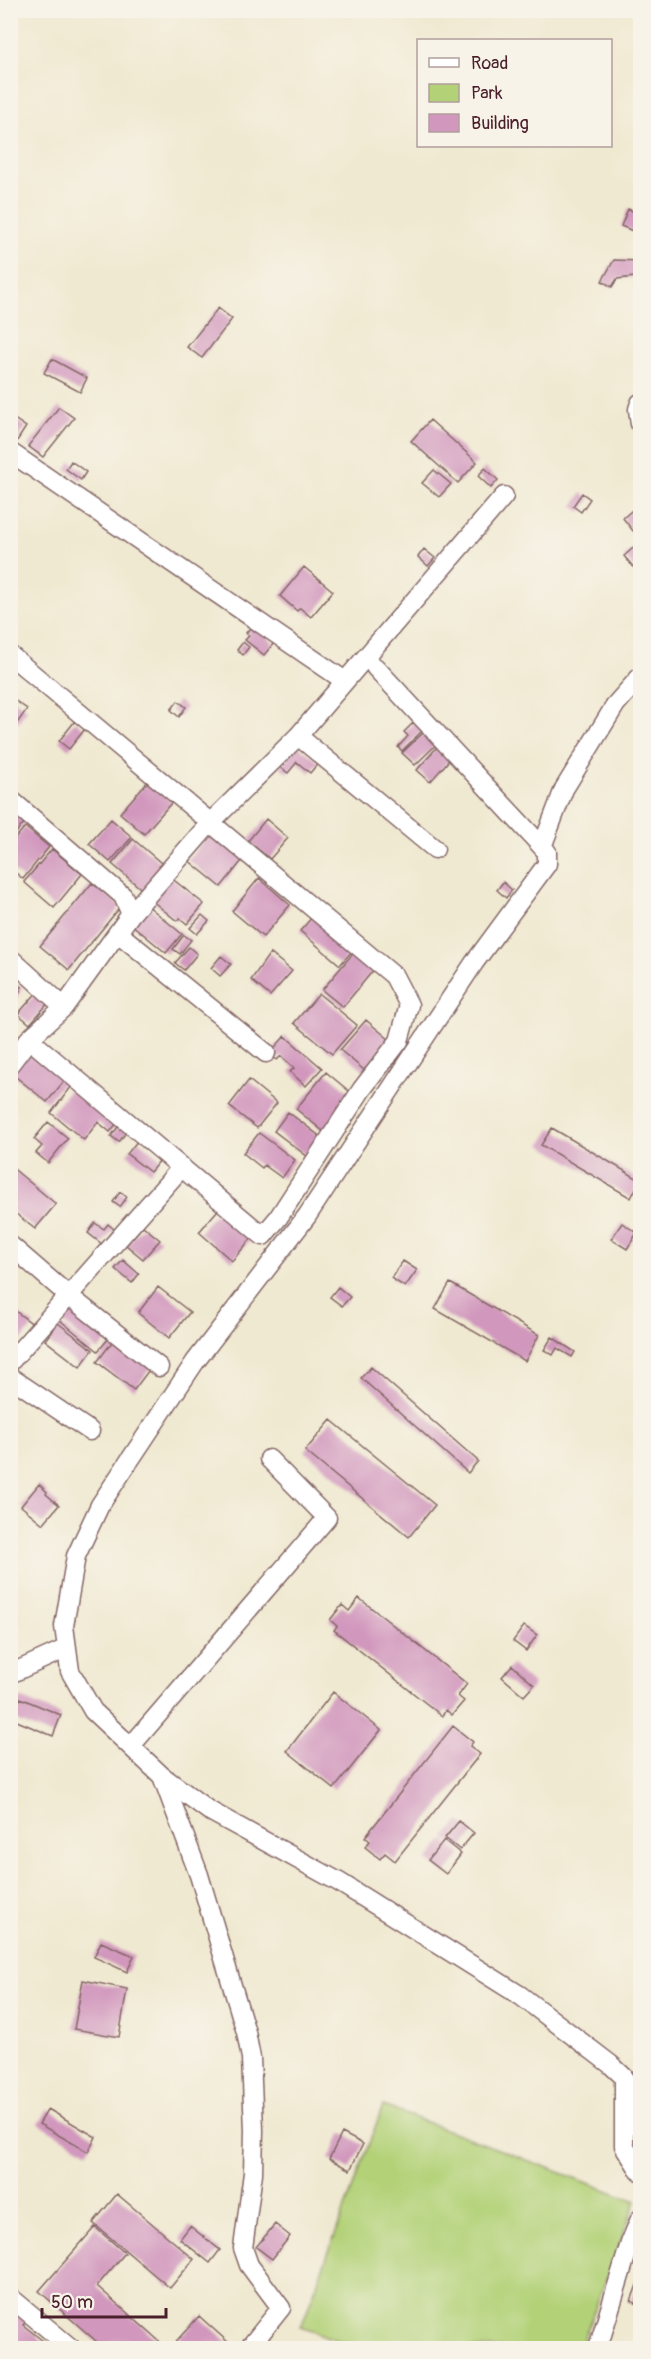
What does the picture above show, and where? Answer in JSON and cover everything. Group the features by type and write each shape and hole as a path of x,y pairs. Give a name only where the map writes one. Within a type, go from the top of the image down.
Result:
{"street":[{"path":"640,403 638,409 640,424"},
{"path":"10,452 345,681"},
{"path":"10,1064 29,1039 64,1007 131,914 210,823 298,736 504,496"},
{"path":"10,655 394,976 409,1005 399,1041 362,1089 278,1218 263,1236 29,1039"},
{"path":"375,667 542,846 547,852 547,864 474,963 307,1216 195,1362 100,1505 76,1556 64,1626 70,1671 93,1711 162,1776 207,1810 339,1882 521,1996 610,2064 624,2077 624,2146 640,2171"},
{"path":"542,846 564,789 616,704 640,677"},
{"path":"298,736 435,849"},
{"path":"10,799 123,896 131,914"},
{"path":"118,933 266,1053"},
{"path":"10,958 64,1007"},
{"path":"10,1362 182,1167"},
{"path":"10,1245 69,1296 159,1367"},
{"path":"10,1377 90,1431"},
{"path":"131,1746 327,1518 269,1459"},
{"path":"10,1674 67,1648"},
{"path":"162,1776 199,1875 239,2006 252,2058 254,2130 252,2173 243,2248 249,2265 281,2308 249,2349"},
{"path":"598,2349 630,2243 640,2219"},
{"path":"10,2297 59,2345"}],"green space":[{"path":"383,2106 636,2201 580,2348 358,2348 301,2327"}],"building":[{"path":"628,209 640,214 640,234 621,226"},
{"path":"614,260 639,261 635,277 617,279 612,287 602,281"},
{"path":"218,308 232,319 202,358 187,347"},
{"path":"52,359 87,378 80,392 44,373"},
{"path":"59,407 74,418 43,457 28,446"},
{"path":"10,416 26,427 17,441 10,437"},
{"path":"430,420 477,462 458,483 411,441"},
{"path":"71,461 86,472 81,480 66,469"},
{"path":"485,468 498,480 491,488 478,476"},
{"path":"434,470 451,484 439,497 422,483"},
{"path":"582,493 590,499 581,512 573,506"},
{"path":"637,506 640,511 640,525 633,531 623,518"},
{"path":"640,542 640,575 624,556"},
{"path":"424,549 435,558 428,566 418,557"},
{"path":"304,567 333,591 311,617 300,608 297,611 280,596"},
{"path":"252,625 274,643 264,655 245,640 249,636 246,633"},
{"path":"243,642 249,647 243,655 237,650"},
{"path":"10,697 27,709 18,722 10,716"},
{"path":"178,701 186,707 179,717 171,710"},
{"path":"75,721 85,729 69,749 59,741"},
{"path":"415,721 423,730 402,751 398,747 408,736 404,732"},
{"path":"425,731 437,744 415,765 402,753"},
{"path":"297,745 319,762 310,773 297,762 288,773 280,767"},
{"path":"438,746 451,758 430,782 417,770"},
{"path":"148,781 172,802 144,834 120,813"},
{"path":"10,811 25,822 10,840"},
{"path":"111,819 132,837 110,862 89,844"},
{"path":"266,819 288,838 270,859 248,841"},
{"path":"25,827 49,847 23,879 10,868 10,844"},
{"path":"211,830 245,857 221,887 188,860"},
{"path":"133,839 167,868 146,893 112,864"},
{"path":"52,849 82,874 54,908 24,882"},
{"path":"170,877 204,904 187,924 180,918 177,921 151,900"},
{"path":"259,878 290,905 263,937 232,911"},
{"path":"503,882 512,890 506,898 497,890"},
{"path":"92,883 121,906 69,970 40,946"},
{"path":"147,905 182,934 166,953 131,924"},
{"path":"202,915 209,921 197,934 190,928"},
{"path":"313,916 353,950 340,965 300,931"},
{"path":"184,935 191,940 180,954 173,949"},
{"path":"189,947 197,954 184,970 175,963"},
{"path":"355,951 375,968 343,1007 322,990"},
{"path":"270,953 292,971 270,996 251,980"},
{"path":"221,956 231,964 220,976 211,968"},
{"path":"10,983 22,987 13,1006 10,1005"},
{"path":"39,990 51,1000 30,1024 18,1014"},
{"path":"319,994 357,1025 332,1054 294,1023"},
{"path":"366,1020 390,1040 364,1070 340,1050"},
{"path":"285,1036 322,1068 306,1086 290,1072 294,1068 281,1056 277,1060 269,1054"},
{"path":"30,1050 65,1080 47,1102 11,1073"},
{"path":"326,1072 355,1096 324,1132 296,1109"},
{"path":"249,1080 277,1103 257,1128 229,1106"},
{"path":"75,1082 121,1118 110,1132 98,1122 84,1140 51,1113"},
{"path":"288,1112 326,1141 312,1160 274,1131"},
{"path":"48,1122 68,1138 48,1163 36,1153 42,1146 34,1139"},
{"path":"122,1122 130,1127 119,1142 111,1136"},
{"path":"552,1128 640,1180 631,1198 541,1145"},
{"path":"259,1133 295,1160 282,1178 264,1165 262,1168 243,1153"},
{"path":"138,1140 161,1159 150,1172 127,1154"},
{"path":"10,1166 56,1204 35,1229 10,1209"},
{"path":"120,1192 127,1197 120,1207 113,1202"},
{"path":"223,1204 256,1233 232,1261 199,1232"},
{"path":"95,1223 104,1229 108,1224 114,1229 102,1244 88,1233"},
{"path":"622,1223 637,1233 627,1249 611,1239"},
{"path":"143,1226 160,1240 143,1259 126,1245"},
{"path":"123,1260 139,1274 132,1283 115,1269"},
{"path":"403,1261 417,1270 405,1287 391,1278"},
{"path":"450,1283 539,1335 525,1361 435,1309"},
{"path":"158,1287 190,1312 169,1338 138,1313"},
{"path":"338,1287 350,1297 342,1306 330,1297"},
{"path":"68,1303 110,1337 98,1351 56,1317"},
{"path":"10,1307 34,1325 10,1354"},
{"path":"58,1323 93,1350 80,1367 45,1340"},
{"path":"552,1337 575,1352 572,1357 557,1348 553,1355 544,1350"},
{"path":"115,1338 152,1366 134,1390 97,1362"},
{"path":"371,1367 478,1461 468,1473 361,1378"},
{"path":"331,1420 435,1505 409,1537 305,1451"},
{"path":"39,1484 47,1492 46,1494 59,1505 43,1524 21,1506"},
{"path":"359,1598 467,1684 458,1696 464,1701 452,1715 446,1710 442,1716 334,1630 337,1626 330,1620 342,1605 349,1611"},
{"path":"524,1626 537,1635 526,1651 513,1641"},
{"path":"512,1665 534,1685 524,1696 502,1677"},
{"path":"333,1692 381,1730 334,1789 287,1751"},
{"path":"20,1698 61,1715 53,1736 12,1719"},
{"path":"453,1726 473,1742 470,1746 480,1754 395,1861 385,1853 380,1859 365,1847 370,1841 365,1837"},
{"path":"459,1821 474,1833 460,1850 445,1838"},
{"path":"444,1840 461,1854 446,1874 428,1860"},
{"path":"101,1942 134,1956 127,1972 94,1957"},
{"path":"83,1980 127,1989 119,2037 74,2029"},
{"path":"48,2109 96,2137 88,2152 39,2124"},
{"path":"342,2133 363,2144 350,2170 329,2159"},
{"path":"117,2194 194,2259 170,2288 93,2223"},
{"path":"275,2224 290,2236 272,2259 256,2247"},
{"path":"190,2226 220,2250 210,2263 180,2239"},
{"path":"95,2227 125,2253 97,2286 167,2348 104,2348 39,2291"},
{"path":"640,2277 640,2305 631,2301"},
{"path":"10,2300 30,2316 23,2325 48,2345 45,2348 10,2348"},
{"path":"199,2316 229,2343 224,2348 170,2348"}]}
